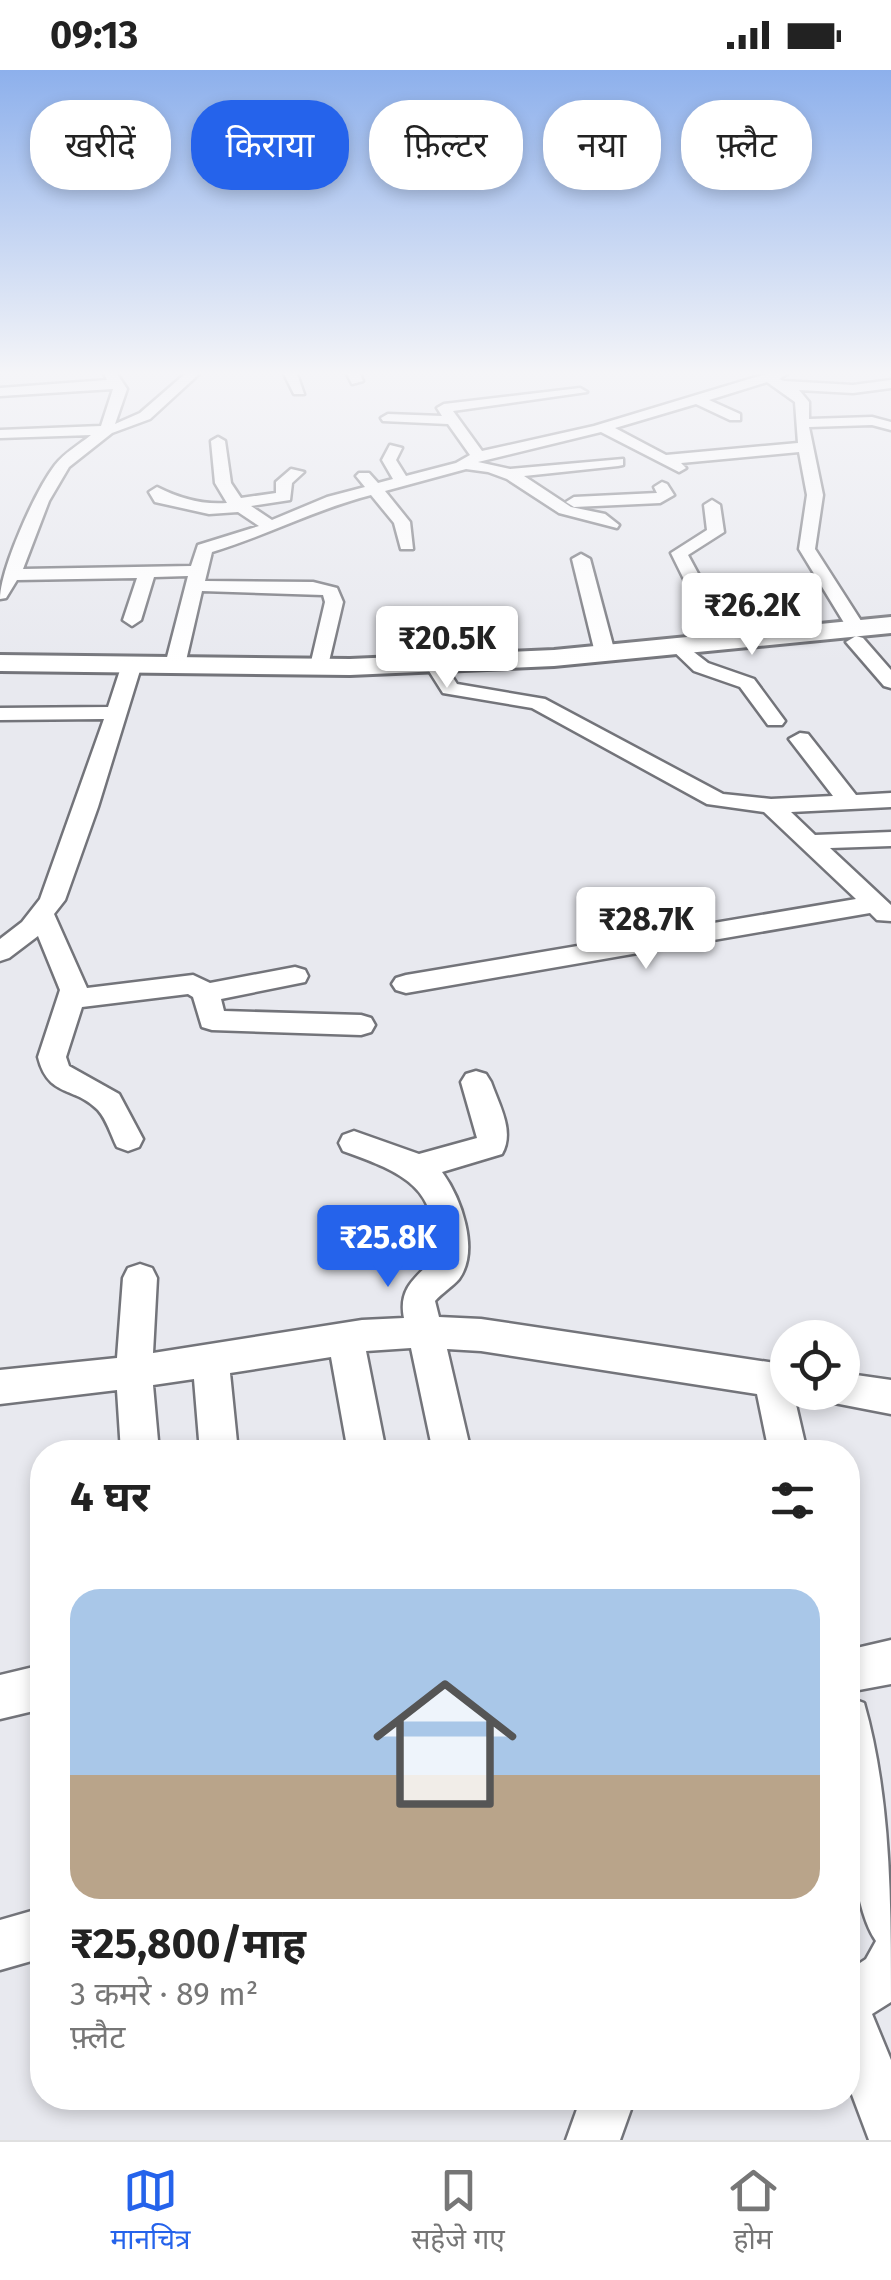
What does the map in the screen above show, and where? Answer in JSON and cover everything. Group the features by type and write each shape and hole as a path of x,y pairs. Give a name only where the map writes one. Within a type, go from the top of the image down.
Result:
{"street":[{"path":"0,594 21,558 23,530 60,471"},
{"path":"220,471 223,491 268,525"},
{"path":"359,471 402,522 408,546"},
{"path":"395,471 402,482"},
{"path":"175,664 204,549 376,488 444,471"},
{"path":"506,471 571,512 598,515 611,525"},
{"path":"512,473 535,471"},
{"path":"810,471 815,495 807,549 856,635 891,682"},
{"path":"157,492 161,498 209,509 237,505 284,496 284,482 296,472"},
{"path":"554,502 660,498 666,495 662,487"},
{"path":"712,505 716,532 684,540 679,552 724,640"},
{"path":"176,522 201,517 209,509"},
{"path":"581,559 606,653"},
{"path":"10,576 146,572 332,592 334,602 320,666"},
{"path":"132,620 146,572"},
{"path":"0,663 434,663 606,653 724,640 856,635 891,626"},
{"path":"677,645 701,667 747,683 775,720"},
{"path":"434,663 450,689 538,704 716,799 772,806 891,800"},
{"path":"0,952 42,916 52,900 87,807 132,664"},
{"path":"0,714 116,712"},
{"path":"800,738 850,801"},
{"path":"772,806 883,911"},
{"path":"809,842 891,839"},
{"path":"406,984 883,911"},
{"path":"42,916 70,976 73,999 57,1042 54,1068 59,1078 109,1102 128,1139"},
{"path":"206,993 295,976"},
{"path":"73,999 193,984 206,993 212,1020 361,1025"},
{"path":"418,1167 491,1146 493,1132 476,1082"},
{"path":"354,1144 418,1167 442,1192 452,1254 445,1272 422,1289 418,1301 449,1440"},
{"path":"139,1440 134,1372 140,1278"},
{"path":"0,1387 422,1332 481,1335 770,1379"},
{"path":"346,1339 365,1440"},
{"path":"211,1360 218,1440"},
{"path":"860,1392 891,1396"},
{"path":"783,1410 787,1440"},
{"path":"860,1668 891,1662"},
{"path":"0,1697 30,1690"},
{"path":"860,1776 891,1923"},
{"path":"0,1946 30,1937"},
{"path":"860,1993 890,1974 891,1960"},
{"path":"860,2048 891,2128"},
{"path":"593,2140 603,2110"}]}
